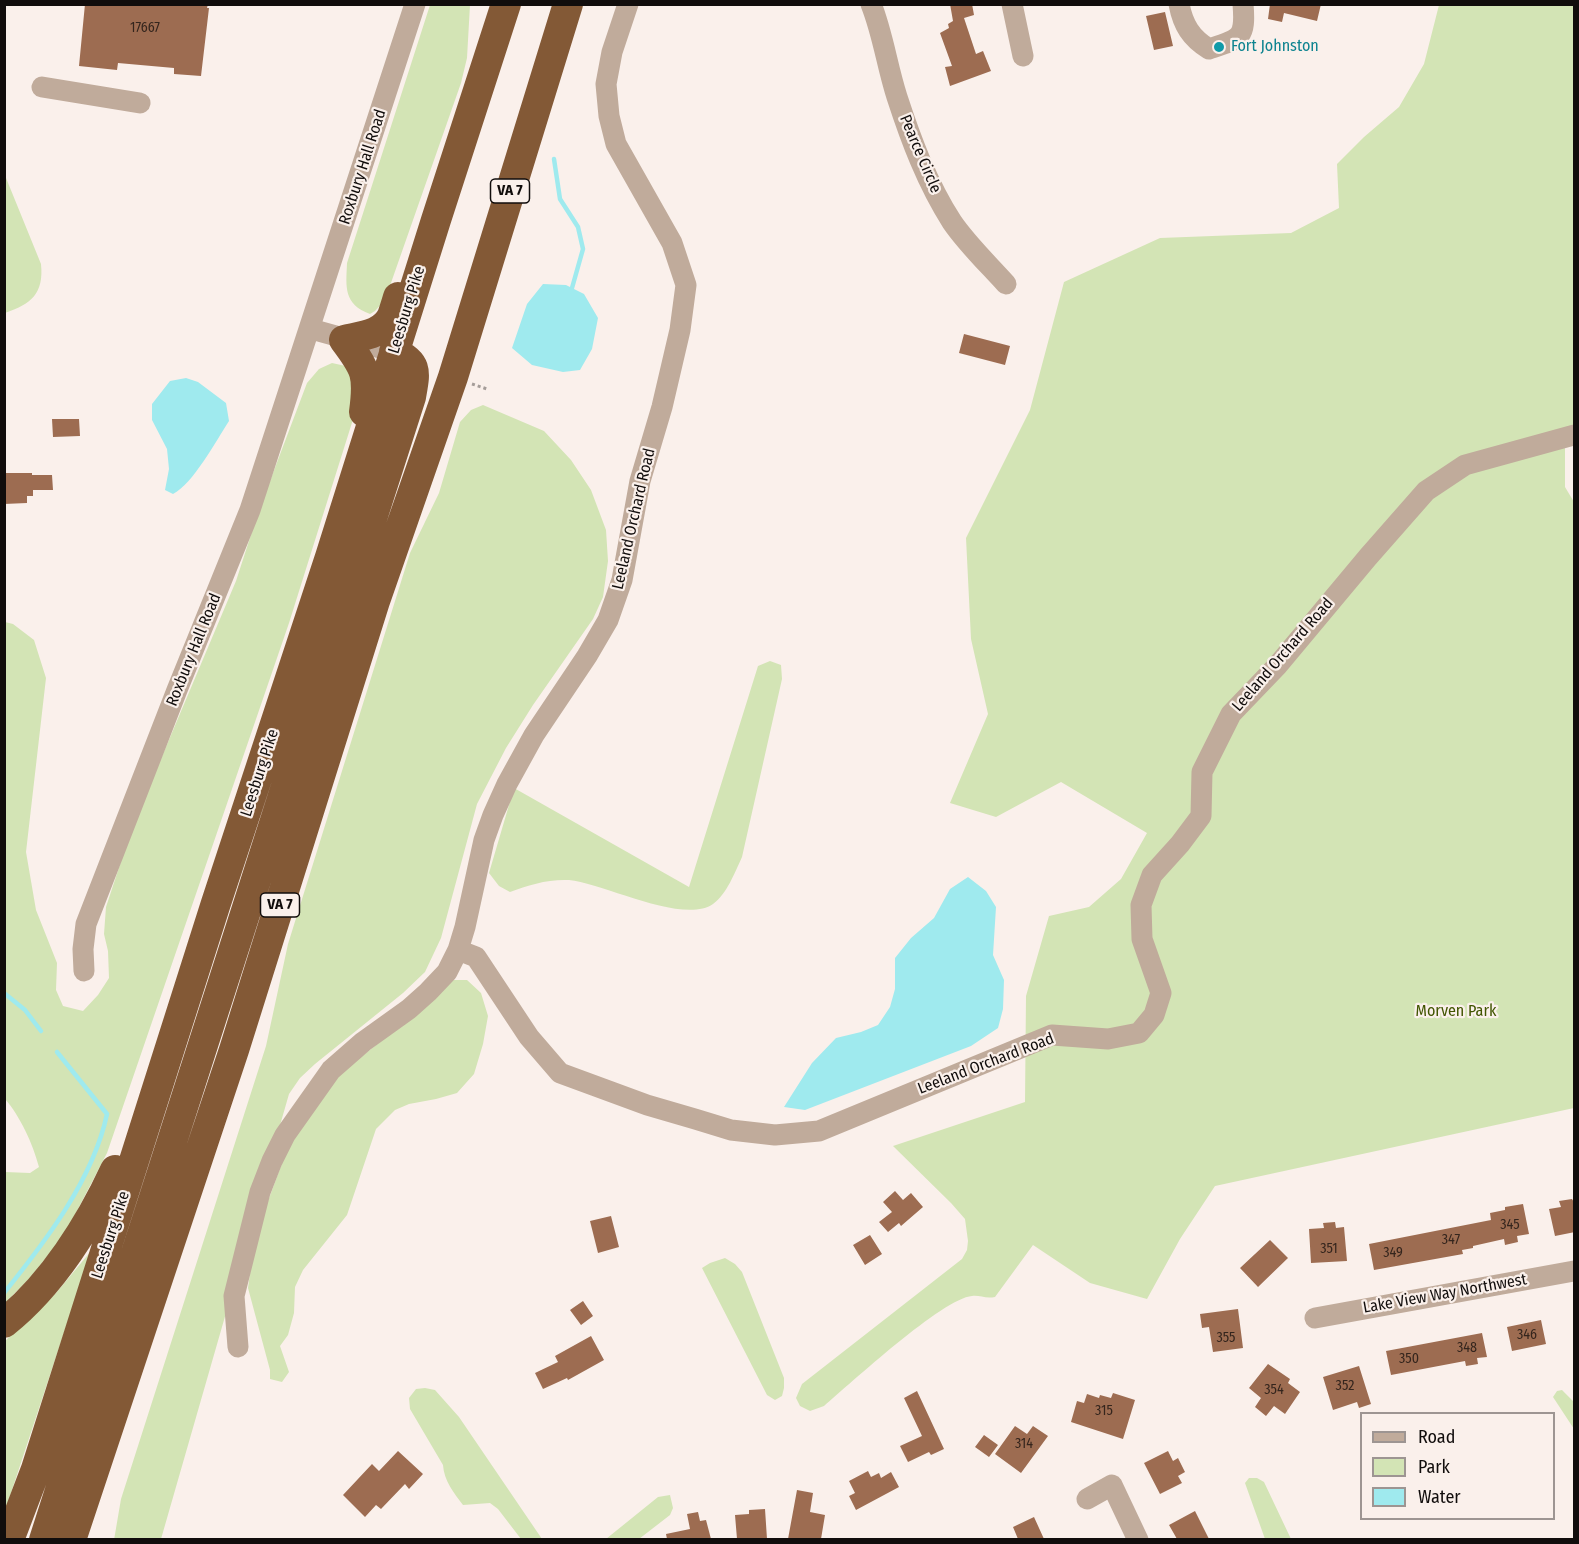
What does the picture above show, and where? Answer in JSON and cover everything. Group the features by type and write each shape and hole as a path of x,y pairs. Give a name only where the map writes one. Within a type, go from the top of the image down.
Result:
{"highway":[{"name":"Leesburg Pike","path":"9,1539 36,1469 506,4"},
{"name":"VA 7","path":"71,1539 230,1060 375,601 453,377 568,4"},
{"path":"358,463 367,391 366,376 363,365 344,340 372,334 388,322 436,220"},
{"path":"44,1539 411,397 415,376 413,365 407,358 394,352"},
{"path":"4,1323 69,1253 101,1200 125,1150 176,994 216,903"},
{"path":"93,1539 99,1510 98,1455"}],"street":[{"name":"Roxbury Hall Road","path":"84,971 83,949 87,924 177,690 250,510 311,329 415,4"},
{"name":"Leeland Orchard Road","path":"238,1347 234,1296 260,1192 285,1135 331,1070 363,1042 428,993 447,972 458,950 465,927 484,840 493,815 534,735 588,656 608,620 622,580 640,482 662,406 680,330 686,285 672,243 616,144 609,116 606,84 612,52 628,4"},
{"name":"Pearce Circle","path":"871,4 900,105 927,179 952,222 1006,284"},
{"path":"1012,4 1023,56"},
{"path":"1179,4 1182,21 1188,32 1209,49 1234,41 1242,33 1243,4"},
{"path":"42,87 140,103"},
{"path":"311,329 394,352"},
{"name":"Leeland Orchard Road","path":"458,950 476,957 530,1037 560,1072 647,1105 722,1127 775,1135 819,1131 1052,1035 1108,1039 1139,1033 1154,1015 1161,993 1142,939 1141,905 1152,875 1201,816 1202,772 1231,714 1277,666 1426,490 1465,465 1575,435"},
{"name":"Lake View Way Northwest","path":"1315,1318 1575,1271"},
{"path":"1087,1498 1112,1485 1138,1539"}],"green space":[{"path":"430,5 470,5 467,58 461,83 385,300 370,314 355,305 348,294 347,263"},
{"name":"Morven Park","path":"1439,5 1574,5 1574,435 1565,444 1565,487 1574,502 1574,1108 1215,1186 1180,1239 1147,1299 1090,1283 1033,1245 995,1297 972,1296 958,1300 940,1311 824,1406 810,1411 800,1406 796,1398 802,1384 962,1259 967,1250 965,1219 893,1146 1025,1102 1026,996 1049,916 1089,907 1121,879 1147,833 1061,782 996,817 950,803 988,714 971,639 966,538 1030,410 1064,282 1160,238 1291,233 1339,208 1337,164 1399,107 1424,64"},
{"path":"4,173 41,264 40,283 34,296 22,306 5,313"},
{"path":"332,363 350,367 361,394 289,623 107,1153 65,1234 29,1279 5,1303 5,1172 30,1173 39,1167 25,1131 5,1099 5,622 13,624 34,640 46,678 26,852 36,910 57,963 56,990 63,1006 83,1011 98,995 109,978 108,951 104,934 106,907 133,825 236,581 259,510 307,383 319,369"},
{"path":"483,405 544,431 571,460 591,490 606,530 608,561 603,597 593,619 506,748 477,804 441,938 425,972 403,993 315,1064 300,1078 289,1094 161,1539 114,1540 121,1499 266,1046 288,944 410,553 439,493 460,422 471,410"},
{"path":"770,661 781,665 782,679 742,857 718,900 700,909 683,910 569,880 538,883 510,892 499,886 489,873 514,788 689,887 758,666"},
{"path":"453,980 467,980 481,993 488,1016 474,1074 457,1093 409,1104 395,1110 376,1129 347,1215 303,1270 295,1287 294,1313 288,1335 280,1346 289,1372 282,1382 270,1379 270,1370 248,1288 255,1236 288,1147 334,1078 398,1028"},
{"path":"91,1251 5,1511 5,1341 56,1293"},
{"path":"725,1258 742,1272 784,1378 782,1396 775,1400 767,1395 702,1268"},
{"path":"416,1389 435,1390 459,1417 542,1539 521,1539 498,1509 490,1503 463,1505 450,1487 443,1465 410,1409 409,1398"},
{"path":"1562,1390 1574,1402 1574,1429 1553,1397 1557,1391"},
{"path":"1249,1478 1257,1478 1264,1482 1291,1539 1265,1539 1245,1483"},
{"path":"670,1495 673,1508 670,1515 639,1539 606,1539 658,1497"}],"water":[{"path":"543,284 566,285 584,294 598,318 592,349 580,370 563,372 532,365 512,348 527,304"},
{"path":"186,378 198,382 226,403 229,421 196,472 181,489 173,494 165,490 169,469 167,449 152,420 152,404 170,381"},
{"path":"968,877 986,891 996,907 993,955 1004,980 1003,1009 998,1028 971,1046 805,1110 784,1107 812,1063 836,1038 878,1025 890,1007 895,989 895,958 911,938 934,918 950,889"}],"building":[{"path":"85,4 208,4 201,76 174,74 174,68 118,63 117,70 79,66"},
{"path":"950,4 972,4 974,15 964,18 976,54 983,51 991,71 950,86 945,67 952,66 940,33 949,28 948,24 953,21"},
{"path":"1270,4 1321,4 1317,21 1284,13 1282,22 1268,19"},
{"path":"1165,12 1173,46 1154,50 1146,16"},
{"path":"964,334 1010,346 1005,365 959,353"},
{"path":"52,419 79,419 80,436 53,437"},
{"path":"4,473 52,475 53,490 33,490 33,496 27,496 27,503 4,504"},
{"path":"895,1191 903,1200 911,1193 923,1207 901,1226 899,1223 888,1232 879,1222 892,1212 883,1202"},
{"path":"1572,1199 1575,1204 1575,1232 1555,1236 1549,1209 1561,1207 1559,1201"},
{"path":"1523,1204 1529,1234 1517,1236 1518,1242 1505,1245 1504,1239 1462,1250 1463,1254 1374,1270 1369,1244 1491,1220 1490,1213 1505,1210 1505,1207"},
{"path":"611,1216 619,1247 598,1253 590,1221"},
{"path":"1335,1222 1336,1228 1344,1227 1347,1261 1311,1263 1309,1229 1324,1228 1323,1223"},
{"path":"870,1235 882,1254 865,1265 853,1245"},
{"path":"1270,1240 1288,1258 1258,1287 1240,1268"},
{"path":"583,1301 593,1316 581,1325 570,1310"},
{"path":"1238,1309 1243,1348 1213,1352 1209,1327 1202,1328 1200,1314"},
{"path":"1541,1320 1546,1344 1512,1351 1507,1327"},
{"path":"1482,1333 1487,1357 1477,1358 1478,1364 1466,1366 1465,1361 1391,1375 1386,1351"},
{"path":"591,1336 604,1360 568,1380 567,1378 543,1389 535,1373 558,1362 555,1356"},
{"path":"1268,1364 1290,1379 1288,1383 1300,1392 1285,1414 1274,1406 1266,1416 1255,1407 1261,1398 1249,1388"},
{"path":"1359,1366 1371,1404 1359,1408 1357,1402 1333,1410 1323,1377"},
{"path":"917,1391 944,1449 931,1455 929,1452 908,1462 900,1446 922,1436 904,1398"},
{"path":"1113,1393 1135,1400 1123,1439 1071,1422 1077,1401 1084,1403 1087,1394 1099,1398 1100,1395 1111,1398"},
{"path":"1015,1426 1027,1434 1033,1426 1048,1436 1021,1473 995,1454"},
{"path":"984,1435 998,1445 989,1457 975,1447"},
{"path":"398,1451 423,1474 409,1489 405,1484 381,1509 376,1505 365,1517 343,1495 372,1464 379,1471"},
{"path":"1168,1451 1173,1461 1178,1458 1185,1472 1178,1476 1182,1483 1160,1494 1144,1463"},
{"path":"868,1471 871,1477 879,1473 881,1478 891,1472 899,1487 856,1510 849,1496 855,1493 849,1481"},
{"path":"797,1490 813,1493 810,1512 825,1515 821,1539 788,1539"},
{"path":"765,1509 767,1539 737,1539 735,1515 749,1514 749,1510"},
{"path":"1195,1511 1209,1539 1177,1539 1169,1525"},
{"path":"698,1512 700,1521 706,1520 711,1539 667,1539 666,1534 690,1529 687,1514"},
{"path":"1034,1517 1044,1539 1018,1539 1013,1527"}],"waterway":[{"path":"554,159 560,199 578,227 583,249 572,288"},
{"path":"4,993 25,1010 41,1031"},
{"path":"4,1293 66,1209 91,1163 107,1114 57,1052"}],"place":[{"name":"Fort Johnston","path":"1219,47"}]}
